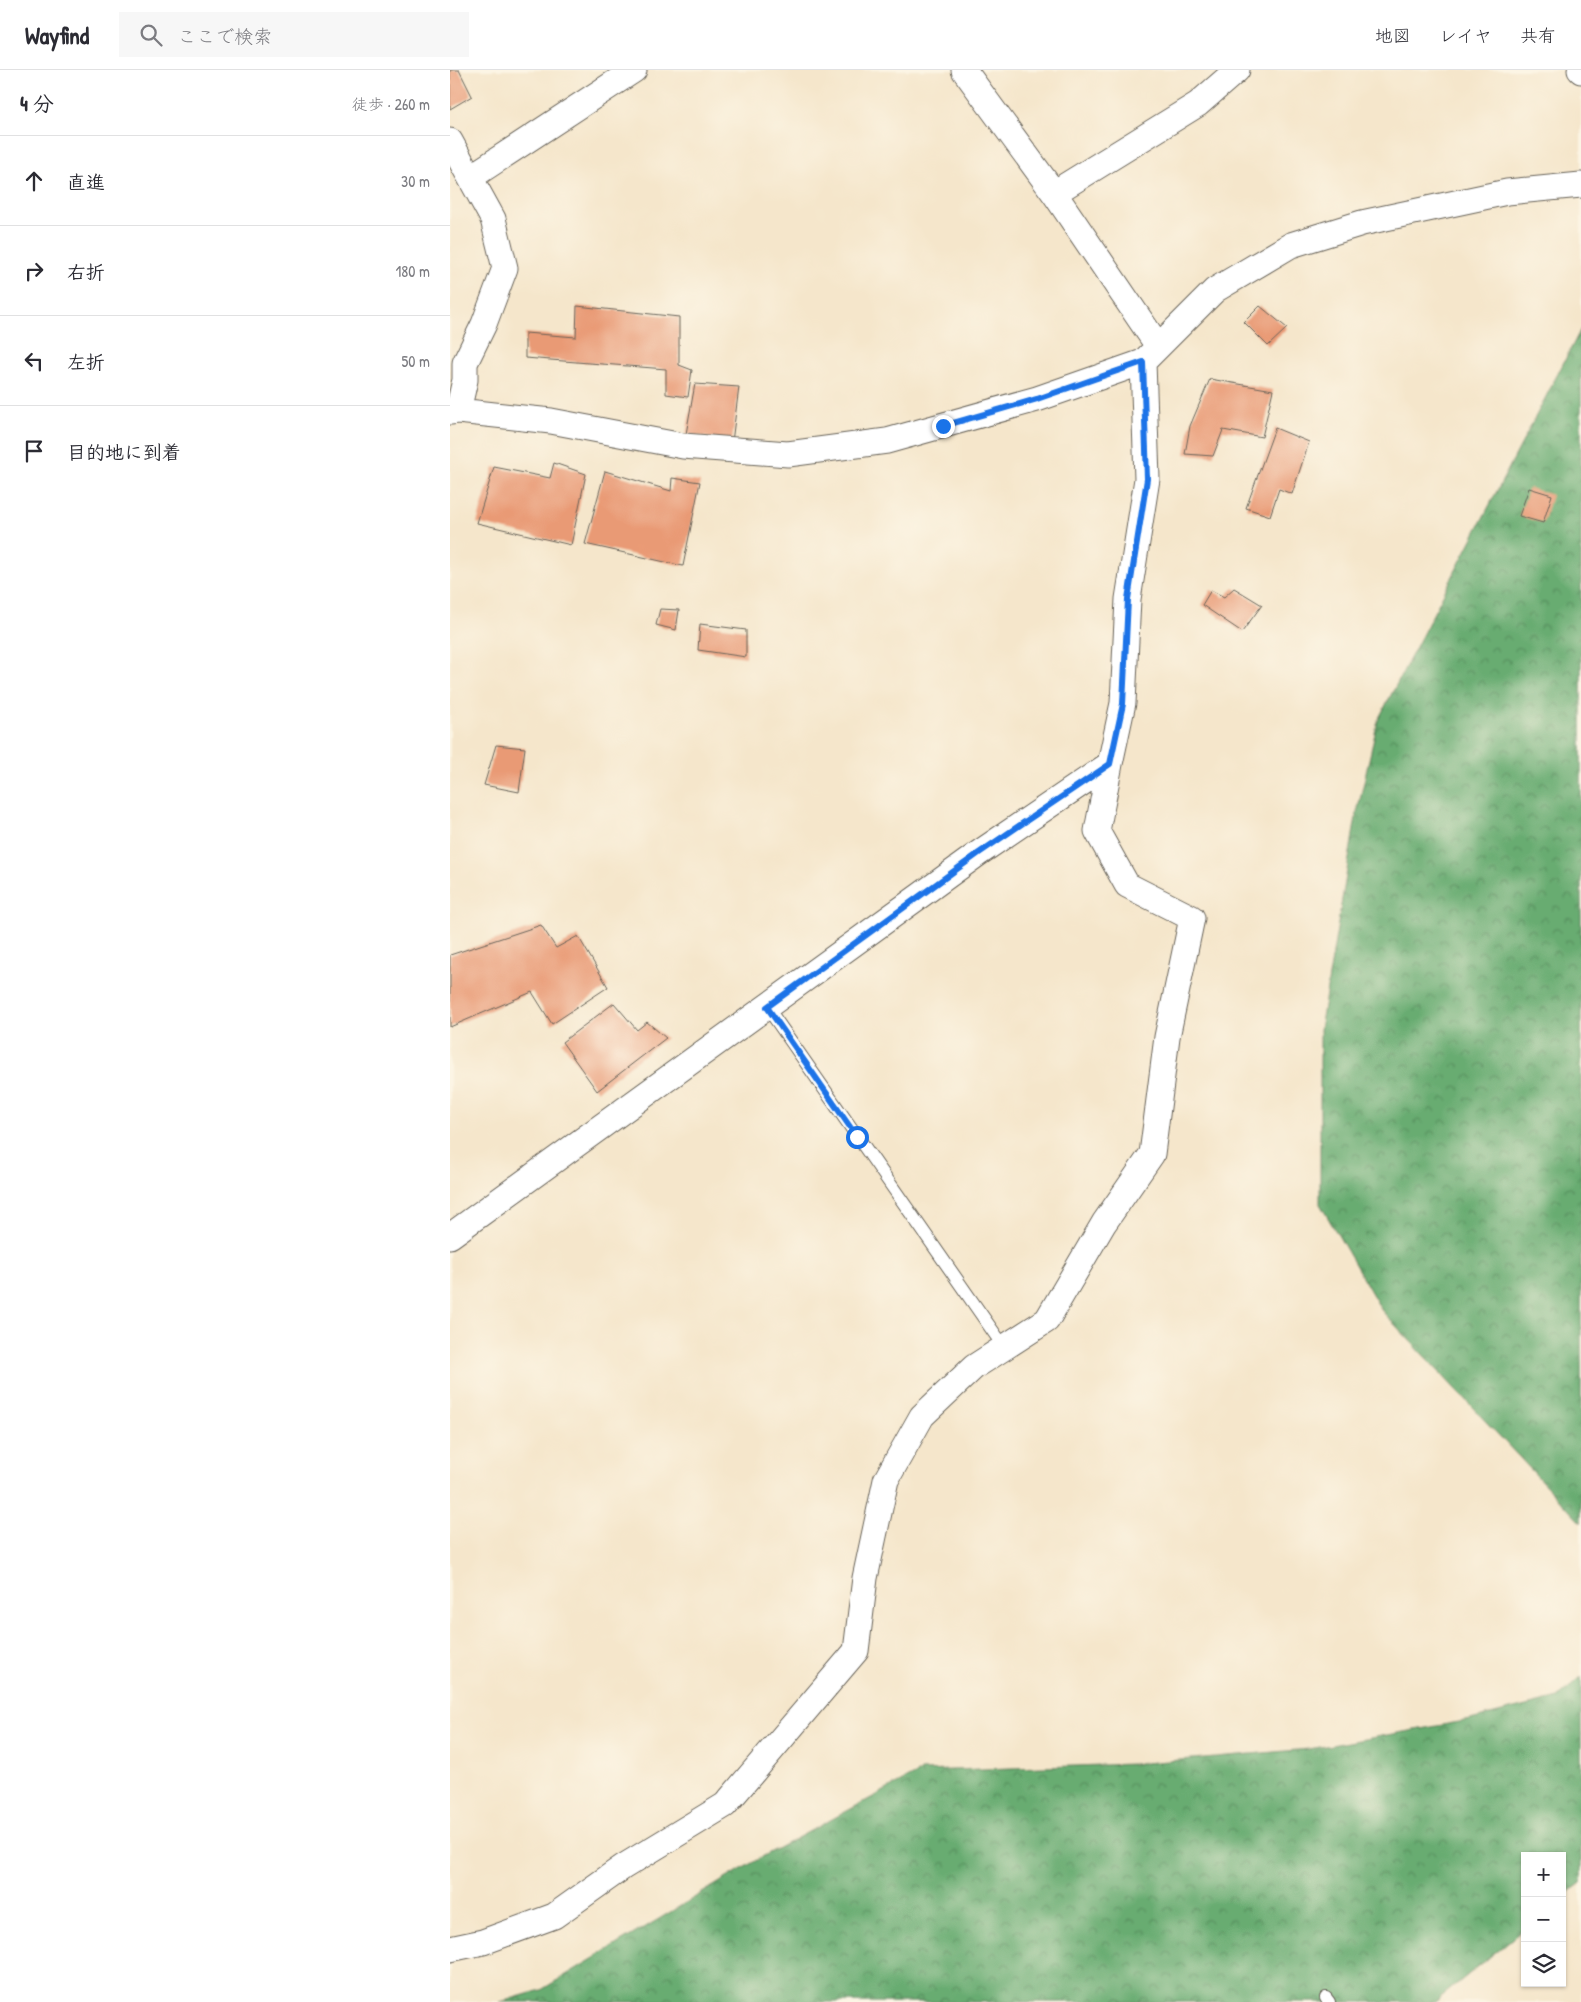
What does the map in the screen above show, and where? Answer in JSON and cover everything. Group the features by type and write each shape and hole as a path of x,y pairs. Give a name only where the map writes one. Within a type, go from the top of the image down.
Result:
{"street":[{"path":"471,177 634,70"},
{"path":"450,1949 483,1942 554,1916 622,1867 724,1805 856,1652 865,1578 886,1480 922,1416 974,1367 1047,1320 1104,1222 1152,1154 1166,1037 1192,918 1127,885 1097,831 1123,704 1128,599 1147,479 1150,354 1054,193 964,70"},
{"path":"1054,193 1198,104 1237,70"},
{"path":"450,142 493,219 505,268 484,324 465,363 465,380 454,411 551,421 683,446 788,454 887,441 1037,399 1150,354 1215,290 1291,245 1362,223 1507,192 1581,185"},
{"path":"450,1236 979,853 1110,764"}],"lane":[{"path":"767,1007 1004,1347"}],"green space":[{"path":"1581,329 1581,1523 1382,1311 1320,1204 1320,1029 1356,817 1378,720"},
{"path":"1581,1677 1581,1883 1566,1895 1566,1852 1521,1852 1521,1931 1435,2002 500,2002 541,1990 760,1858 921,1771 1133,1764 1309,1749 1470,1720 1558,1698"}],"building":[{"path":"450,70 459,70 472,96 450,109"},
{"path":"577,306 679,317 679,365 692,370 688,397 666,394 666,369 525,358 525,333 576,337"},
{"path":"1260,306 1287,328 1268,346 1244,322"},
{"path":"1210,379 1273,390 1262,437 1223,430 1213,456 1185,454 1190,426"},
{"path":"695,384 739,387 732,442 686,434"},
{"path":"1275,428 1309,442 1292,494 1279,489 1270,516 1246,508"},
{"path":"554,463 586,474 571,545 477,523 494,467 550,478"},
{"path":"605,471 671,491 672,478 700,482 683,566 585,544"},
{"path":"1529,488 1552,495 1543,523 1519,516"},
{"path":"1234,588 1262,605 1242,632 1202,605 1211,590 1224,597"},
{"path":"660,609 679,610 676,630 656,625"},
{"path":"700,624 746,630 746,657 698,650"},
{"path":"496,745 525,748 519,792 484,785"},
{"path":"541,925 556,948 578,936 608,987 552,1024 532,992 450,1027 450,955"},
{"path":"614,1003 637,1030 647,1022 666,1038 597,1091 562,1042"}],"route":[{"path":"857,1137 767,1007 979,853 1110,764 1123,704 1128,599 1147,479 1143,362 1037,399 943,426"}]}
